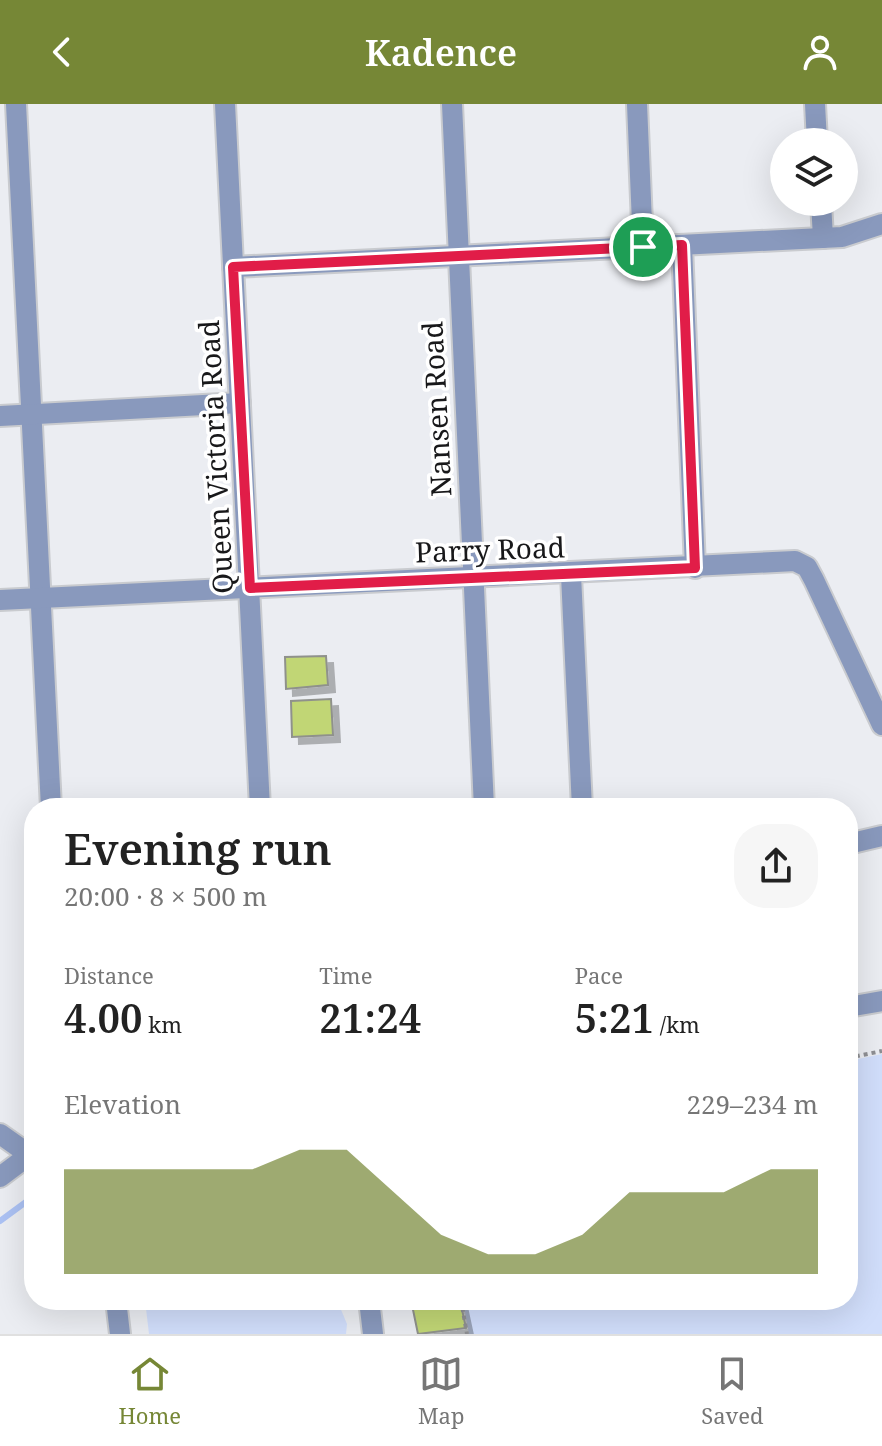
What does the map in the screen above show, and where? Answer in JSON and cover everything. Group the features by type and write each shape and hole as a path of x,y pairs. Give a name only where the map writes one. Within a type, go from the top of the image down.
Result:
{"street":[{"path":"16,104 51,798"},
{"name":"Queen Victoria Road","path":"225,104 260,798"},
{"name":"Nansen Road","path":"452,104 483,798"},
{"path":"637,104 643,247"},
{"path":"815,104 816,128"},
{"path":"822,216 823,238"},
{"path":"233,267 823,238 859,234 882,224"},
{"path":"682,245 695,568"},
{"path":"0,416 240,403"},
{"name":"Parry Road","path":"0,600 571,575 795,561 807,567 882,725"},
{"path":"571,575 582,798"},
{"path":"858,842 882,836"},
{"path":"858,1005 882,1001"},
{"path":"0,1134 24,1152"},
{"path":"0,1177 24,1162"},
{"path":"117,1310 120,1334"},
{"path":"370,1310 373,1334"}],"path":[{"path":"858,1056 882,1051"},
{"path":"463,1310 467,1334"}],"shaded area":[{"path":"882,1054 882,1334 469,1334 465,1310 858,1310 858,1059"},
{"path":"146,1310 341,1310 347,1324 346,1334 149,1334"}],"building":[{"path":"326,656 328,685 286,689 285,657"},
{"path":"331,699 333,735 292,737 291,701"},
{"path":"413,1310 462,1310 466,1328 418,1334"}],"waterway":[{"path":"0,1221 24,1203"}],"route":[{"path":"682,245 695,568 250,588 233,267 643,247 682,245"}]}
